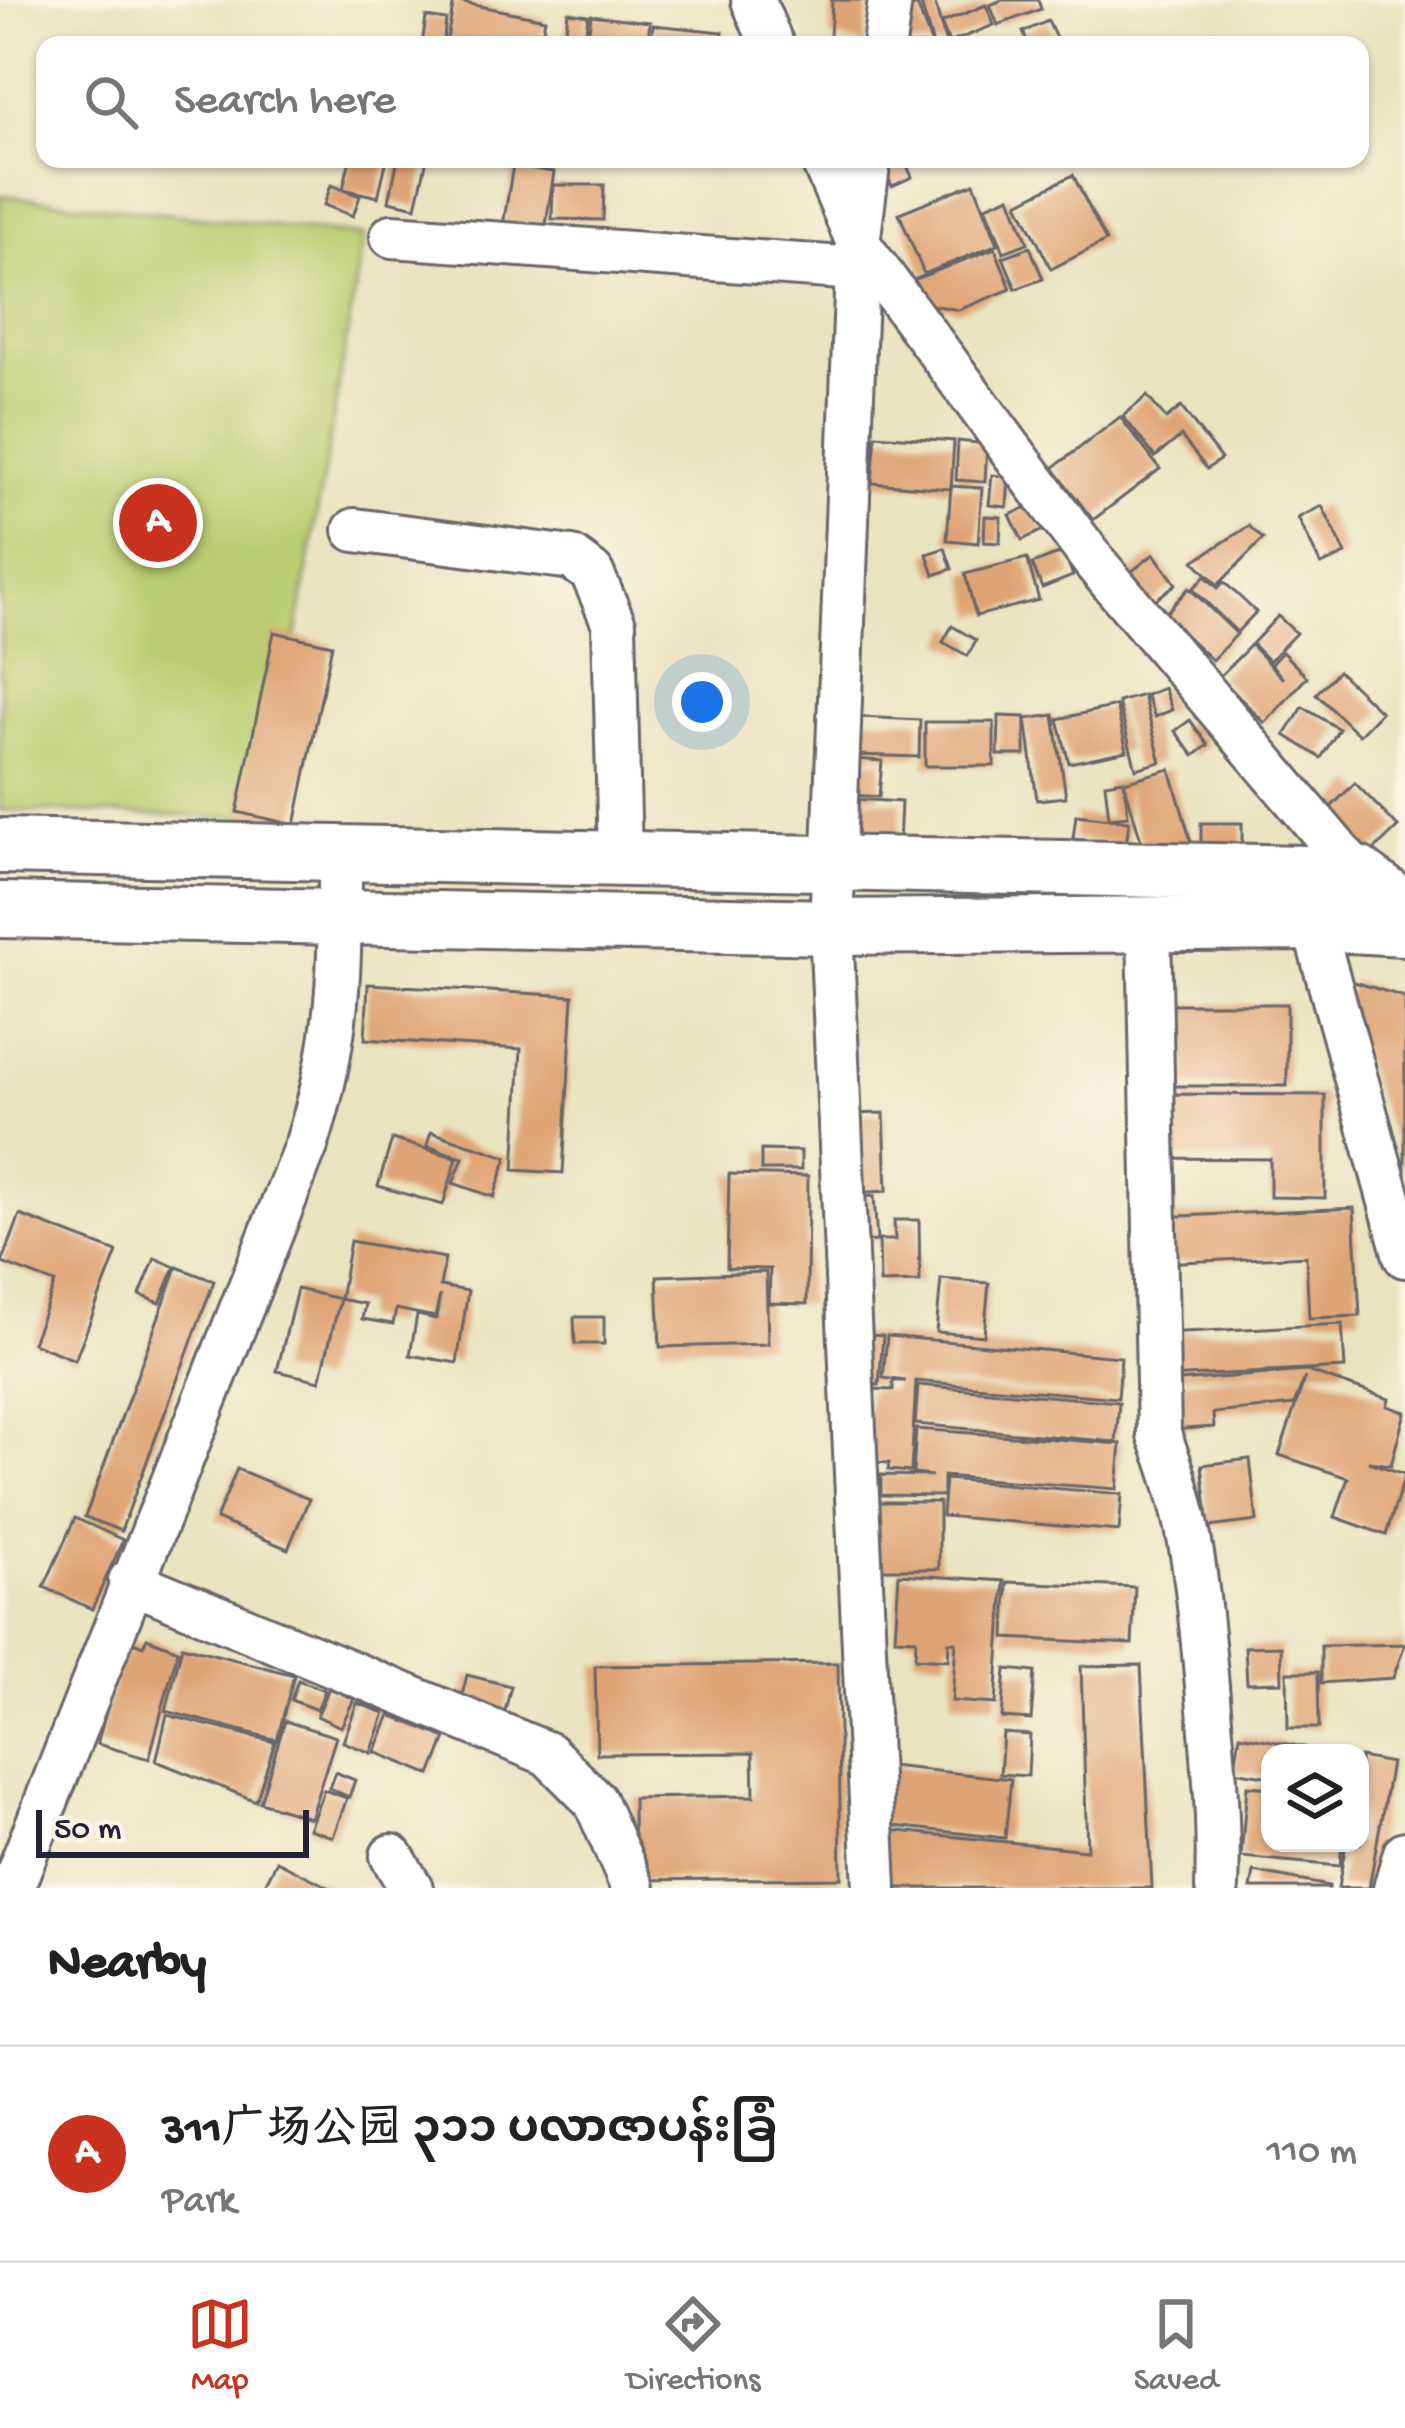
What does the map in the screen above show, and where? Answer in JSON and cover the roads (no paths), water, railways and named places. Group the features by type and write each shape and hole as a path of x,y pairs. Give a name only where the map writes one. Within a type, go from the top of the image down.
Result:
{"main road":[{"path":"0,846 1358,874 1405,909"},
{"path":"0,910 831,927 1313,923 1405,928"}],"street":[{"path":"753,0 768,36"},
{"path":"885,36 890,0"},
{"path":"825,168 858,256 1096,564 1358,874"},
{"path":"868,168 858,256 831,927 875,1888"},
{"path":"392,236 858,256"},
{"path":"355,530 572,558 592,573 614,624 620,859"},
{"path":"12,1888 325,1087 340,1000 340,853"},
{"path":"1313,923 1405,1256"},
{"path":"1149,924 1159,1435 1174,1470 1195,1556 1220,1825 1217,1888"},
{"path":"130,1581 548,1754 595,1802 633,1888"},
{"path":"1396,1888 1405,1853"}],"place":[{"name":"311广场公园 ၃၁၁ ပလာဇာပန်းခြံ","path":"158,523"}]}
